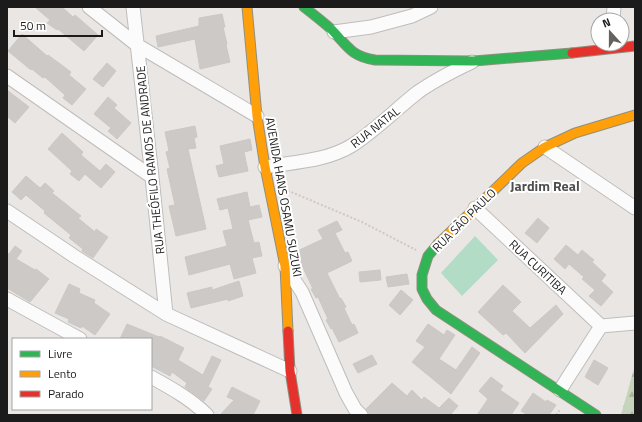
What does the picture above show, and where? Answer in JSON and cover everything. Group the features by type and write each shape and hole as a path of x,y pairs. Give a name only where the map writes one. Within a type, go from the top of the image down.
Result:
{"street":[{"path":"90,7 137,45 257,116"},
{"name":"RUA THEÓFILO RAMOS DE ANDRADE","path":"132,7 166,314"},
{"name":"AVENIDA HANS OSAMU SUZUKI","path":"247,7 257,116 265,167 285,266 290,371 297,415"},
{"path":"304,7 334,32 349,50 365,59 474,61 546,56 590,49"},
{"path":"334,32 371,28 412,16 431,7"},
{"name":"RUA NATAL","path":"265,167 317,159 351,146 419,92 449,73 474,61"},
{"path":"7,76 152,177"},
{"name":"RUA SÃO PAULO","path":"596,415 436,310 427,299 422,289 422,275 428,256 443,238 522,163 545,147 575,133 635,114"},
{"path":"545,147 635,208"},
{"name":"RUA CURITIBA","path":"475,208 600,326"},
{"path":"7,211 74,256 166,314 290,371"},
{"path":"285,266 302,292 346,393 355,409 361,415"},
{"path":"7,299 78,338"},
{"path":"560,390 600,326 635,323"},
{"path":"152,378 176,391 208,415"}],"path":[{"path":"268,183 362,222 428,256"}],"green space":[{"path":"475,236 498,260 462,296 441,273"},
{"path":"635,365 635,415 621,415"}],"building":[{"path":"35,7 62,7 73,17 75,15 98,35 84,51 58,29 57,30 47,23 50,20"},
{"path":"222,14 230,62 200,69 195,39 158,47 156,36 199,26 199,18"},
{"path":"22,34 47,56 48,55 71,72 69,75 86,89 72,105 63,98 65,95 45,77 43,78 32,69 31,70 8,51"},
{"path":"107,63 116,71 103,87 93,79"},
{"path":"7,90 29,107 15,123 7,116"},
{"path":"108,97 117,105 114,108 131,123 117,139 108,131 111,128 94,114"},
{"path":"195,126 197,137 194,138 196,148 188,149 206,229 176,236 169,206 175,205 167,169 170,168 166,152 169,151 165,132"},
{"path":"62,133 83,152 81,155 100,171 106,164 115,172 101,188 85,174 79,181 70,174 72,171 48,149"},
{"path":"250,139 252,150 244,152 248,171 219,177 216,166 224,164 220,146"},
{"path":"26,176 40,188 45,183 54,191 52,193 81,216 78,218 95,232 96,229 108,237 93,258 82,251 83,249 69,238 71,235 44,213 45,211 26,195 21,200 12,192"},
{"path":"247,192 250,207 259,205 262,217 248,220 254,243 259,242 262,256 252,258 256,273 234,279 230,264 189,275 185,257 227,246 223,231 233,229 228,208 220,210 217,199"},
{"path":"538,218 549,228 537,243 525,233"},
{"path":"337,221 342,230 335,233 345,253 348,252 352,261 327,273 340,299 341,298 346,307 344,308 352,325 354,324 358,333 339,342 326,320 328,319 318,297 316,298 311,289 313,289 300,261 298,262 293,253 323,239 318,230"},
{"path":"566,245 578,255 582,250 594,260 592,262 606,275 601,281 613,292 601,306 589,296 595,290 582,279 584,277 569,264 565,269 554,259"},
{"path":"15,246 22,251 16,259 35,270 36,269 49,279 30,302 7,288 7,253 9,254"},
{"path":"380,270 381,280 360,282 359,272"},
{"path":"407,274 409,284 388,287 386,277"},
{"path":"239,281 243,296 228,301 228,299 191,308 187,293 212,287 212,290"},
{"path":"69,284 80,289 79,293 95,300 94,303 110,314 95,335 82,326 81,328 68,322 69,319 55,313"},
{"path":"503,285 521,302 512,311 530,328 556,305 563,314 525,353 506,333 503,335 478,312"},
{"path":"401,290 413,300 400,315 389,305"},
{"path":"127,324 159,337 160,336 184,348 178,360 203,375 212,356 221,360 208,387 212,389 204,401 185,387 187,383 172,372 170,376 152,367 152,338 120,338"},
{"path":"428,324 444,335 447,330 455,335 439,359 456,370 472,347 480,353 451,394 412,362 425,347 416,341"},
{"path":"372,355 377,364 358,373 353,364"},
{"path":"594,360 608,368 598,385 585,377"},
{"path":"491,377 503,386 500,390 519,403 511,415 477,415 488,399 479,391"},
{"path":"392,383 407,396 412,390 422,400 424,397 439,408 449,398 458,406 450,415 370,415 366,409"},
{"path":"232,387 260,401 253,415 220,415 234,400 227,397"},
{"path":"533,393 546,402 547,400 556,405 549,415 528,415 521,411"}],"traffic: fast":[{"path":"304,7 331,29 354,53 375,60 474,61 572,53"},
{"path":"438,244 428,256 422,275 422,289 427,299 436,310 596,415"}],"traffic: slow":[{"path":"247,7 257,116 265,167 285,266 288,331"},
{"path":"438,244 522,163 545,147 575,133 635,115"}],"traffic: jam":[{"path":"572,53 635,46"},
{"path":"288,331 290,371 297,415"}],"district":[{"name":"Jardim Real","path":"545,185"}]}
